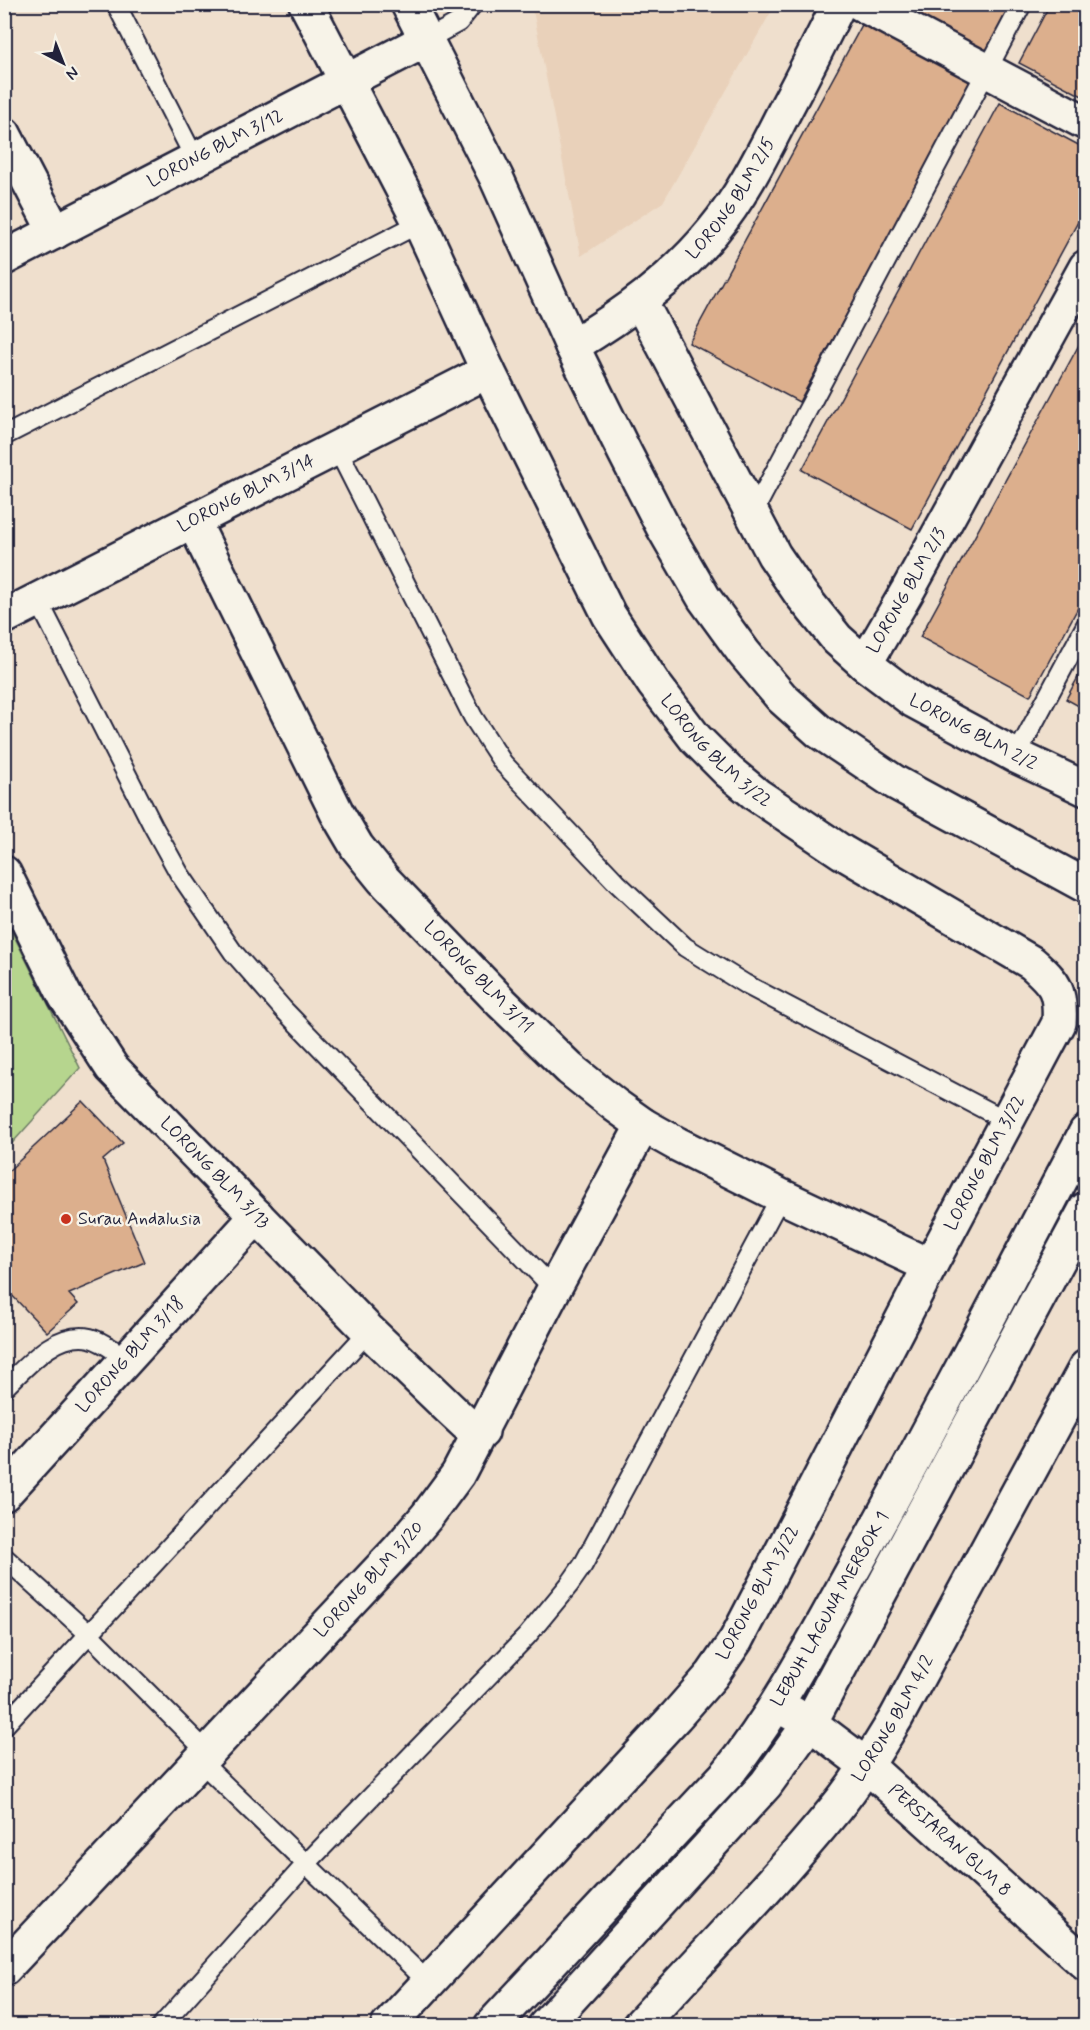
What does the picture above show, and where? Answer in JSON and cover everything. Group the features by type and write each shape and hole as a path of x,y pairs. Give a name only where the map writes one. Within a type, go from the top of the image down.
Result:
{"street":[{"name":"LORONG BLM 3/22","path":"306,4 420,223 488,371 609,615 654,684 696,739 728,771 757,795 842,852 1032,963 1048,977 1056,989 1060,1003 1059,1023 930,1266 755,1606 724,1657 676,1716 387,2025"},
{"path":"408,4 496,177 572,346 657,516 698,588 744,653 782,698 820,732 896,783 1086,886"},
{"name":"LORONG BLM 2/5","path":"572,346 606,326 640,301 675,272 713,231 756,167 839,4"},
{"path":"861,4 1086,123"},
{"name":"LORONG BLM 3/12","path":"4,258 426,40"},
{"path":"4,134 55,232"},
{"name":"LORONG BLM 2/3","path":"640,301 774,555 800,593 837,639 865,664 1086,267"},
{"name":"LORONG BLM 3/14","path":"4,617 488,371"},
{"name":"LORONG BLM 3/11","path":"193,521 337,813 357,847 383,879 511,1012 570,1069 643,1125 781,1197 930,1266"},
{"name":"LORONG BLM 2/2","path":"865,664 914,701 1016,756 1086,789"},
{"name":"LORONG BLM 3/13","path":"4,873 65,996 112,1068 369,1331 466,1424 482,1432"},
{"name":"LORONG BLM 3/20","path":"4,1969 399,1549 427,1516 458,1474 482,1432 554,1289 643,1125"},
{"name":"LEBUH LAGUNA MERBOK 1","path":"491,2025 728,1773 754,1740 777,1705 895,1495 1086,1132"},
{"name":"LEBUH LAGUNA MERBOK 1","path":"546,2025 766,1784 810,1723 1086,1209"},
{"name":"LORONG BLM 3/18","path":"4,1494 257,1216"},
{"name":"LORONG BLM 4/2","path":"656,2020 752,1903 835,1809 867,1766 896,1718 1086,1367"},
{"name":"PERSIARAN BLM 8","path":"777,1705 810,1723 867,1766 1086,1965"}],"lane":[{"path":"116,4 195,159"},
{"path":"426,40 459,21 473,4"},
{"path":"752,515 1022,4"},
{"path":"4,435 420,223"},
{"path":"337,448 473,717 503,764 617,883 685,946 745,984 1007,1121"},
{"path":"38,600 163,845 179,873 233,952 283,1009 554,1289"},
{"path":"1016,756 1086,625"},
{"path":"161,2025 306,1864 526,1636 570,1585 583,1565 781,1197"},
{"path":"4,1726 369,1331"},
{"path":"4,1388 34,1358 69,1337 92,1338 128,1359"},
{"path":"4,1557 90,1635 306,1864 428,1982"}],"shaded area":[{"path":"528,5 775,5 663,202 581,256 534,15"}],"green space":[{"path":"5,918 80,1068 4,1151"}],"building":[{"path":"898,4 1014,4 988,52"},
{"path":"1050,4 1086,4 1086,98 1019,63"},
{"path":"863,23 973,82 799,402 689,343"},
{"path":"1000,103 1086,149 1086,207 912,529 802,470"},
{"path":"1086,332 1086,593 1030,696 920,637"},
{"path":"1086,663 1086,710 1066,699"},
{"name":"Surau Andalusia","path":"83,1101 123,1143 103,1160 145,1262 69,1294 78,1304 47,1332 4,1287 4,1175"}],"place":[{"name":"Surau Andalusia","path":"66,1219"}]}
